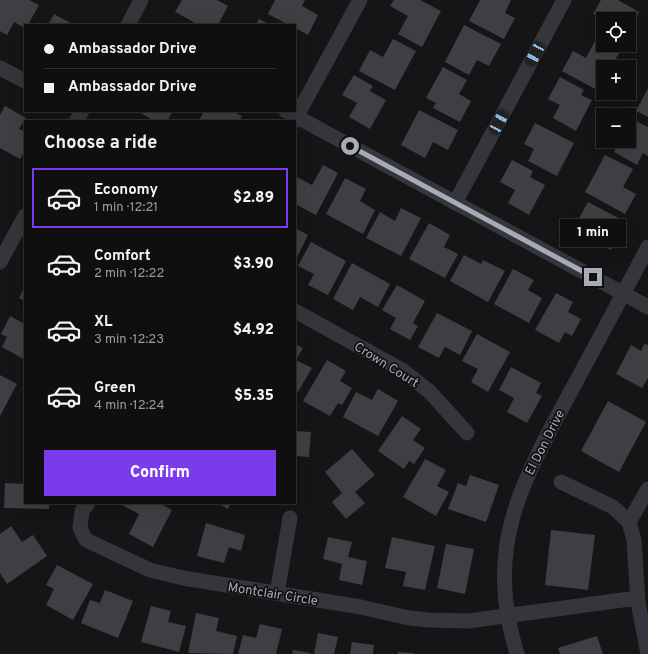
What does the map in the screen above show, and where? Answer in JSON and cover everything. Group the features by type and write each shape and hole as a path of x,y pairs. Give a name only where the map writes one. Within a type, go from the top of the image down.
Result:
{"street":[{"path":"129,24 142,0"},
{"path":"296,109 360,0"},
{"path":"455,203 564,0"},
{"path":"0,68 24,81"},
{"path":"292,116 648,307"},
{"path":"0,262 24,218"},
{"name":"El Don Drive","path":"517,654 507,617 504,576 505,556 512,514 518,496 535,458 648,248"},
{"name":"Crown Court","path":"296,313 402,370 430,392 467,433"},
{"path":"561,482 613,507 629,522 634,540 638,598 648,654"},
{"path":"629,522 648,489"},
{"name":"Montclair Circle","path":"87,504 82,511 80,528 86,540 150,570 428,620 468,621 507,617 638,598"},
{"path":"277,594 290,518"}],"building":[{"path":"0,0 29,0 39,5 29,24 24,24 24,27 14,22 7,35 0,31"},
{"path":"182,0 217,0 228,6 219,24 197,24 175,12"},
{"path":"275,0 305,0 302,6 318,15 308,35 296,29 296,24 287,24 268,14"},
{"path":"394,0 420,0 441,11 422,47 398,34 408,16 390,6"},
{"path":"480,0 511,0 505,13 515,18 504,39 469,21"},
{"path":"601,0 618,0 639,12 636,18 636,12 596,12 596,16 593,14"},
{"path":"54,14 72,24 49,24"},
{"path":"259,19 269,24 256,24"},
{"path":"464,25 501,44 489,66 477,60 469,75 445,62"},
{"path":"393,39 416,51 395,90 359,71 370,50 383,57"},
{"path":"595,41 596,52 619,53 615,60 596,60 596,89 562,71 573,51 586,58"},
{"path":"443,67 467,80 459,94 471,101 460,122 433,108 436,103 426,98"},
{"path":"354,75 373,86 370,91 386,100 370,129 349,117 357,103 342,95"},
{"path":"560,77 584,90 581,95 592,100 576,131 553,118 560,105 548,99"},
{"path":"648,88 648,117 636,111"},
{"path":"5,106 26,118 19,129 24,132 24,152 20,159 0,148 0,115"},
{"path":"419,110 458,130 448,150 433,142 425,158 401,145"},
{"path":"139,112 172,112 168,120 153,120"},
{"path":"204,112 234,112 242,116 240,120 200,120"},
{"path":"636,121 648,127 648,156 643,153 637,165 614,152 616,148 636,148"},
{"path":"535,123 574,143 557,176 528,161 534,149 524,144"},
{"path":"605,155 633,169 623,187 636,194 625,214 585,192"},
{"path":"512,160 533,171 530,177 545,185 529,215 508,203 515,190 500,182"},
{"path":"323,165 338,173 316,215 296,205 296,177 312,185"},
{"path":"345,178 366,189 360,201 375,210 363,234 326,214"},
{"path":"588,202 626,222 611,250 573,229"},
{"path":"401,208 421,218 401,256 366,238 380,212 395,221"},
{"path":"429,223 450,235 444,247 458,254 445,278 409,259"},
{"path":"296,229 308,235 296,259"},
{"path":"311,242 346,261 328,295 308,285 314,274 298,266"},
{"path":"464,255 481,264 483,260 505,271 488,302 450,281"},
{"path":"352,263 390,284 378,307 360,297 353,310 333,299"},
{"path":"513,269 534,280 528,290 542,298 529,323 494,304"},
{"path":"397,285 425,301 413,323 418,326 410,340 390,329 396,318 382,310"},
{"path":"24,288 24,300 19,298"},
{"path":"556,293 573,302 568,312 581,319 572,336 565,332 559,343 535,330"},
{"path":"437,313 472,331 460,355 445,347 439,358 418,347"},
{"path":"10,316 24,323 24,359 2,347 7,337 1,334"},
{"path":"477,334 510,352 488,392 471,382 478,369 462,361"},
{"path":"296,344 303,348 296,360"},
{"path":"644,344 648,345 648,378 642,388 616,374 631,345 641,351"},
{"path":"296,360 312,368 298,392 296,391"},
{"path":"327,360 346,371 340,381 352,388 342,405 338,403 330,416 303,401"},
{"path":"511,367 541,383 536,393 542,396 527,423 507,412 514,398 499,390"},
{"path":"0,375 17,384 0,416"},
{"path":"378,389 398,401 378,436 343,417 356,392 372,400"},
{"path":"608,401 646,422 619,472 581,451"},
{"path":"402,416 421,429 413,440 425,448 414,464 409,461 404,469 378,451"},
{"path":"296,431 311,432 309,457 296,456"},
{"path":"352,449 375,475 355,492 365,503 346,519 332,502 342,493 325,472"},
{"path":"425,459 446,470 437,486 449,492 436,516 403,497"},
{"path":"470,475 499,485 486,522 448,509 458,483 466,486"},
{"path":"5,483 24,484 24,504 49,504 49,509 4,508"},
{"path":"161,504 172,510 153,547 129,534 139,514 122,505"},
{"path":"219,504 230,504 228,509"},
{"path":"206,523 245,535 241,551 229,547 224,563 197,556"},
{"path":"11,526 22,542 33,535 47,556 7,584 0,573 0,534"},
{"path":"551,530 595,535 588,590 545,585"},
{"path":"328,537 352,542 348,557 367,561 362,585 339,580 342,564 323,559"},
{"path":"392,537 435,546 425,590 403,586 406,572 385,568"},
{"path":"446,544 474,549 465,594 437,588"},
{"path":"57,565 93,584 73,620 46,605 54,589 46,585"},
{"path":"105,590 133,601 118,638 81,623 90,600 100,603"},
{"path":"151,606 171,611 168,622 186,626 179,652 141,642"},
{"path":"196,613 219,618 216,631 237,636 233,654 188,653"},
{"path":"260,624 282,629 276,654 238,654 243,635 256,638"},
{"path":"318,633 338,637 334,654 314,654"},
{"path":"597,636 603,654 560,654 558,648"},
{"path":"352,642 374,645 373,654 350,654"},
{"path":"293,650 310,653 310,654 292,654"},
{"path":"398,652 414,653 414,654 398,654"}],"route":[{"path":"350,146 593,277"}]}
